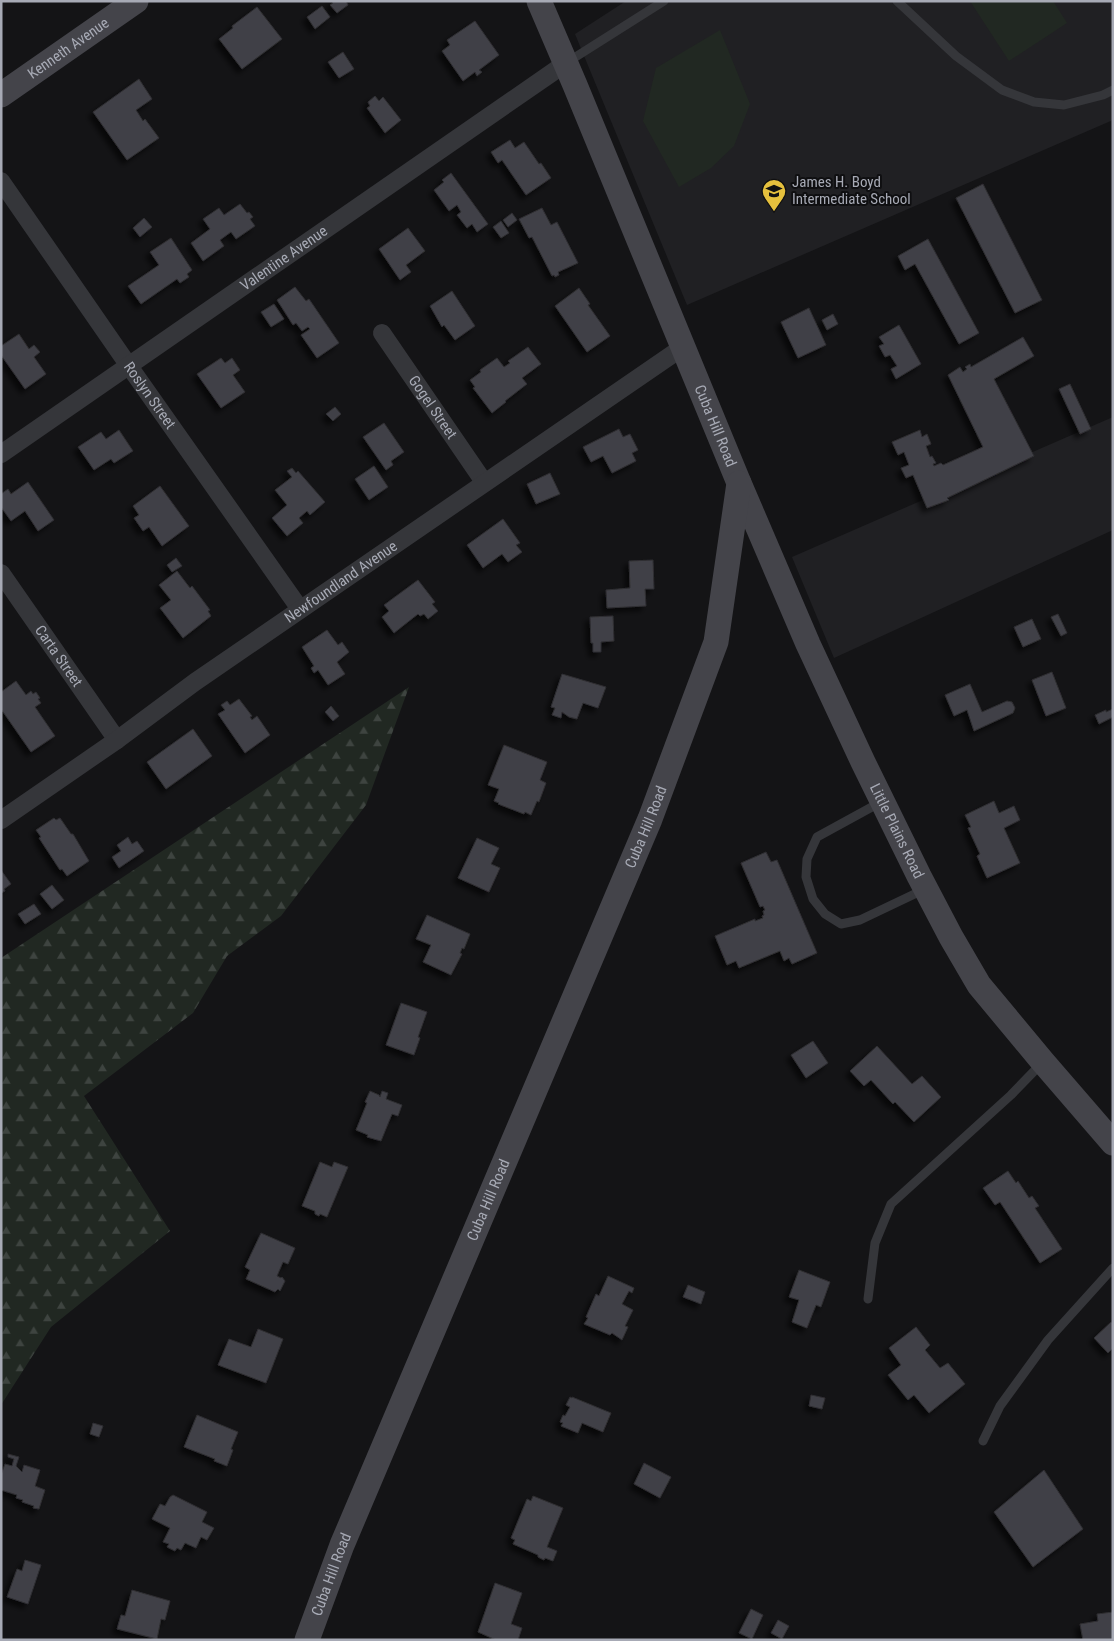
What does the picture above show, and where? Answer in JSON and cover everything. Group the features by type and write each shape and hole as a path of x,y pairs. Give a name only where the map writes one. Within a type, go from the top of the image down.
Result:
{"main road":[{"name":"Kenneth Avenue","path":"1,95 136,1"},
{"name":"Cuba Hill Road","path":"307,1640 342,1545 650,818 716,642 738,483 539,1"},
{"name":"Little Plains Road","path":"738,483 808,644 882,801 926,888 979,985 1113,1143"}],"street":[{"name":"Valentine Avenue","path":"1,454 566,63"},
{"name":"Roslyn Street","path":"1,181 300,609"},
{"name":"Gogel Street","path":"382,333 484,482"},
{"name":"Newfoundland Avenue","path":"1,820 117,740 195,682 300,609 683,347"},
{"name":"Carta Street","path":"1,573 117,740"}],"lane":[{"path":"566,63 664,1"},
{"path":"897,1 956,56 1002,90 1034,102 1064,105 1103,95 1113,90"},
{"path":"882,801 817,836 807,859 806,877 813,899 825,914 841,924 860,920 926,888"},
{"path":"868,1298 874,1243 891,1204 1011,1094 1043,1062"},
{"path":"983,1441 1000,1406 1048,1340 1113,1268"}],"shaded area":[{"name":"James H. Boyd Intermediate School","path":"626,1 1113,1 1113,120 687,305 575,34"},
{"path":"1113,417 1113,530 834,658 792,557"}],"green space":[{"path":"970,1 1053,1 1067,23 1009,61"},
{"path":"720,30 750,104 734,146 711,168 679,187 643,121 656,68"},
{"path":"409,687 366,805 281,916 227,956 193,1013 84,1096 170,1231 51,1327 1,1405 1,958"}],"building":[{"path":"331,1 346,1 348,5 337,13 330,5 333,3"},
{"path":"322,6 330,17 315,29 307,17"},
{"path":"257,7 282,39 242,69 219,39 233,28 232,26"},
{"path":"475,21 499,55 479,70 482,72 477,76 475,72 463,81 442,51 450,45 447,40"},
{"path":"343,52 354,69 339,78 328,62"},
{"path":"139,79 152,99 136,110 143,121 145,119 159,138 127,160 93,112"},
{"path":"375,96 379,101 383,97 401,120 385,133 367,108 370,106 368,102"},
{"path":"510,140 515,148 524,142 551,178 526,195 502,160 498,163 491,152"},
{"path":"451,173 488,224 477,232 472,224 467,228 457,215 461,212 457,205 449,211 434,190"},
{"path":"983,184 1042,300 1015,313 956,198"},
{"path":"240,204 253,217 250,219 255,226 236,239 231,232 220,240 224,246 203,261 191,243 210,229 203,219 219,208 224,215"},
{"path":"542,208 551,225 557,222 578,263 558,272 559,275 555,277 554,275 552,276 532,237 529,238 519,219"},
{"path":"512,213 517,220 508,227 503,220"},
{"path":"144,218 152,227 140,237 133,228"},
{"path":"501,221 509,233 501,238 493,227"},
{"path":"408,228 425,251 406,265 411,272 400,280 379,249"},
{"path":"171,238 192,270 187,274 189,277 180,283 177,279 141,304 128,286 159,265 150,252"},
{"path":"928,239 979,333 959,344 915,264 905,270 898,256"},
{"path":"295,287 306,301 309,299 339,343 317,358 301,335 310,329 308,327 302,331 296,323 293,325 277,300"},
{"path":"579,288 590,304 588,305 610,336 587,352 555,306"},
{"path":"452,291 475,326 455,340 444,325 442,327 430,306"},
{"path":"274,304 284,319 271,327 261,312"},
{"path":"809,308 826,345 798,358 781,322"},
{"path":"833,314 838,324 827,330 822,320"},
{"path":"899,325 921,364 896,379 891,369 897,366 890,355 885,357 879,346 884,344 879,337"},
{"path":"19,334 29,349 34,345 40,352 34,357 46,374 25,389 1,355 1,346"},
{"path":"1023,337 1034,356 994,379 1034,456 947,498 949,500 927,508 913,475 906,478 901,468 909,465 904,452 898,455 892,442 920,430 922,437 927,434 931,444 926,446 930,457 932,456 936,463 933,464 934,466 941,463 943,465 983,447 948,375 960,367 963,372 967,369 965,367 970,364 971,367"},
{"path":"528,347 541,364 522,378 527,384 492,413 473,388 475,387 470,380 497,358 504,367 510,363 508,361"},
{"path":"221,358 225,363 232,358 240,370 233,375 245,392 221,408 197,374"},
{"path":"1070,384 1091,429 1080,434 1059,389"},
{"path":"335,407 341,414 333,421 326,414"},
{"path":"384,423 404,452 391,461 393,465 386,470 363,437"},
{"path":"619,429 623,437 630,434 638,450 632,453 636,461 612,473 603,456 591,462 583,447"},
{"path":"119,430 133,451 114,463 111,459 94,470 78,447 101,432 106,439"},
{"path":"374,466 388,487 369,500 355,479"},
{"path":"292,468 296,473 298,471 325,502 310,515 307,511 299,518 303,523 287,536 272,518 287,505 275,490 292,477 287,471"},
{"path":"550,473 560,494 536,504 527,484"},
{"path":"28,482 54,520 38,531 25,511 11,521 1,507 1,494 8,489 11,494"},
{"path":"160,486 189,526 162,546 149,527 143,531 134,518 139,515 133,506"},
{"path":"503,519 520,543 516,545 522,552 508,562 502,554 483,568 467,545"},
{"path":"176,558 182,566 172,572 167,565"},
{"path":"653,560 654,589 645,589 646,606 607,608 606,590 630,588 629,561"},
{"path":"177,571 190,588 192,586 210,610 208,611 211,616 183,638 160,608 171,600 159,585"},
{"path":"418,580 435,602 432,604 438,611 428,619 424,614 420,616 418,614 394,633 382,617 389,611 384,605"},
{"path":"1058,614 1067,633 1061,636 1051,617"},
{"path":"613,616 614,641 601,642 601,652 593,652 590,617"},
{"path":"1032,619 1041,639 1023,647 1014,627"},
{"path":"327,630 338,645 342,642 349,652 337,662 345,674 328,685 318,670 314,673 311,668 314,666 302,647"},
{"path":"1052,672 1066,708 1046,716 1032,680"},
{"path":"562,674 606,687 598,708 583,703 577,719 569,717 562,712 561,718 552,715 555,708 551,707"},
{"path":"16,681 26,695 31,691 33,694 36,692 41,703 35,707 55,736 31,752 1,709 1,692"},
{"path":"970,684 982,712 1007,701 1012,702 1015,708 1013,713 974,731 967,710 954,716 945,695"},
{"path":"239,699 252,716 250,717 252,720 257,716 270,735 245,753 218,714 225,710 221,705 227,701 230,705"},
{"path":"331,706 339,716 333,721 325,712"},
{"path":"1113,709 1113,717 1099,724 1095,715"},
{"path":"193,729 212,756 166,789 147,762"},
{"path":"504,745 547,762 540,780 546,783 539,802 537,801 531,815 525,812 524,814 494,801 499,789 488,785"},
{"path":"994,801 999,813 1014,806 1020,820 1004,828 1020,863 987,878 977,856 980,854 968,828 971,827 965,815"},
{"path":"54,818 56,820 60,818 71,834 73,834 89,861 67,876 62,869 60,870 39,838 41,837 36,830"},
{"path":"128,837 132,844 137,841 144,851 119,868 112,857 121,851 117,845"},
{"path":"477,838 499,848 491,864 500,868 489,892 458,878"},
{"path":"766,852 771,862 777,860 817,953 792,964 789,958 784,961 780,951 739,968 736,961 727,965 715,936 755,919 755,921 763,918 763,911 765,910 763,906 760,907 741,863"},
{"path":"1,870 11,884 1,893"},
{"path":"52,885 64,900 52,909 40,894"},
{"path":"34,904 41,914 25,924 18,914"},
{"path":"427,915 470,934 451,975 423,962 431,945 416,939"},
{"path":"401,1003 427,1012 414,1055 386,1045"},
{"path":"813,1041 828,1063 806,1078 791,1055"},
{"path":"877,1046 912,1084 922,1076 941,1097 914,1122 895,1102 893,1104 871,1080 864,1086 850,1071"},
{"path":"370,1091 380,1097 382,1091 388,1093 386,1099 402,1105 398,1116 392,1114 381,1141 367,1137 368,1135 356,1130"},
{"path":"320,1162 332,1167 334,1162 348,1167 327,1217 320,1214 319,1216 315,1214 315,1211 302,1206"},
{"path":"1008,1171 1016,1183 1018,1181 1029,1198 1032,1196 1039,1206 1035,1208 1062,1249 1040,1263 1000,1202 995,1205 983,1188"},
{"path":"261,1233 295,1248 288,1264 283,1262 277,1276 282,1277 285,1281 280,1291 278,1289 275,1292 246,1279 250,1270 245,1267"},
{"path":"799,1270 830,1282 821,1307 816,1305 807,1328 792,1322 799,1300 789,1297"},
{"path":"608,1276 634,1288 632,1293 629,1291 622,1304 633,1310 625,1326 628,1327 622,1340 612,1333 610,1335 584,1324 596,1294 599,1296"},
{"path":"688,1285 705,1292 701,1304 683,1297"},
{"path":"1111,1322 1113,1323 1113,1350 1108,1353 1094,1338"},
{"path":"916,1327 930,1345 925,1350 940,1368 948,1363 965,1384 929,1413 914,1395 908,1400 888,1375 901,1365 889,1348"},
{"path":"258,1329 283,1339 266,1383 218,1365 229,1339 251,1347"},
{"path":"811,1395 825,1398 822,1409 809,1406"},
{"path":"570,1397 611,1413 603,1432 582,1423 578,1433 561,1426 563,1423 560,1422 563,1415 565,1416 570,1407 566,1405"},
{"path":"197,1415 238,1432 227,1466 214,1461 215,1459 184,1447"},
{"path":"93,1423 103,1426 99,1437 90,1434"},
{"path":"8,1454 19,1457 16,1466 22,1472 24,1465 40,1470 35,1486 45,1490 39,1509 22,1502 23,1500 16,1498 17,1495 1,1490 1,1475 5,1464 12,1466 14,1459 8,1457"},
{"path":"644,1463 671,1477 660,1498 634,1484"},
{"path":"1044,1470 1083,1529 1033,1567 994,1512"},
{"path":"173,1495 207,1512 202,1522 214,1528 207,1540 201,1537 196,1548 185,1543 181,1550 177,1548 175,1551 167,1547 169,1544 163,1542 170,1528 152,1519 160,1504 165,1506"},
{"path":"533,1496 563,1508 547,1547 557,1551 553,1561 545,1558 544,1560 538,1557 538,1555 513,1544 515,1540 511,1538 527,1499 531,1501"},
{"path":"25,1560 41,1565 28,1604 7,1597 17,1569 22,1571"},
{"path":"495,1583 522,1593 511,1624 522,1628 518,1640 496,1640 478,1632"},
{"path":"132,1590 170,1601 165,1620 161,1619 157,1639 117,1629 121,1615 125,1616"},
{"path":"751,1609 763,1615 752,1639 739,1633"},
{"path":"1113,1612 1113,1640 1083,1640 1080,1624 1098,1621 1097,1614"},
{"path":"778,1620 789,1626 782,1639 771,1633"}],"place":[{"name":"James H. Boyd Intermediate School","path":"774,212"}]}
